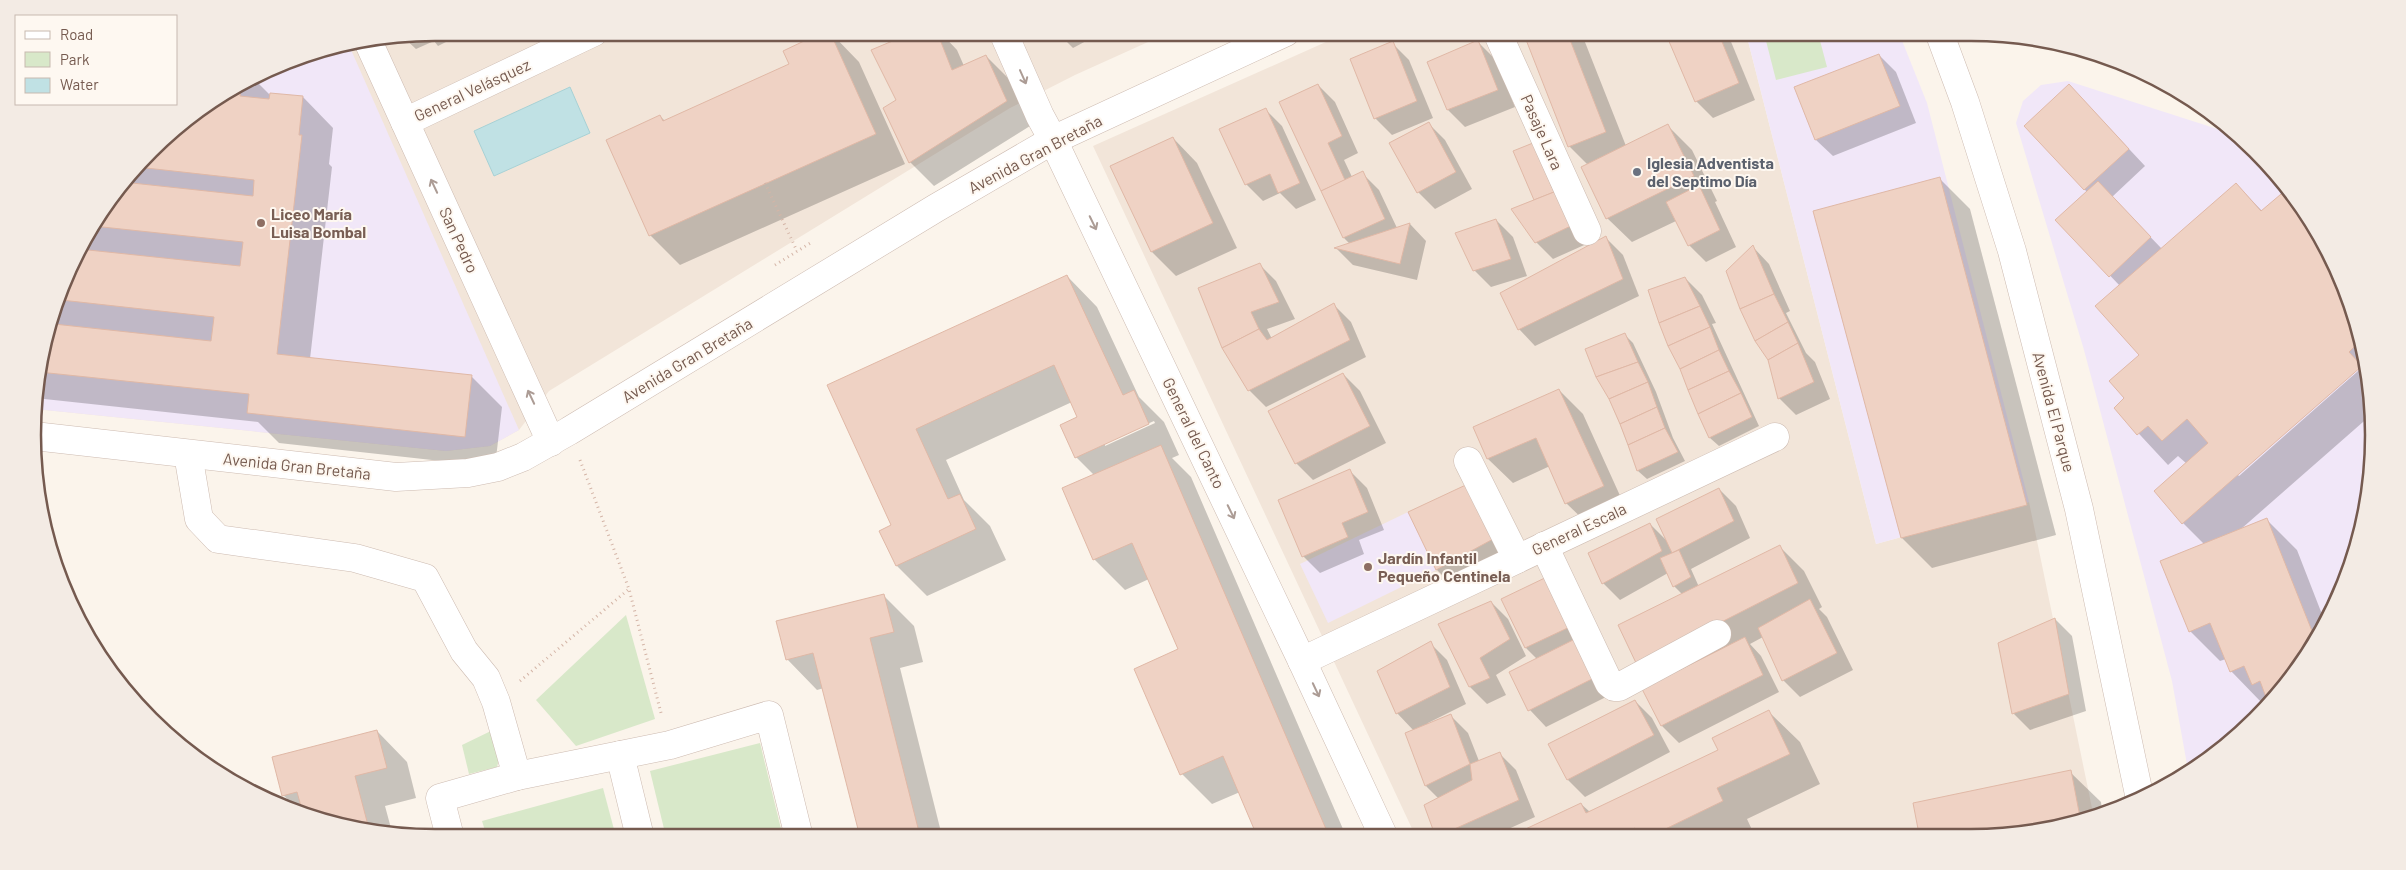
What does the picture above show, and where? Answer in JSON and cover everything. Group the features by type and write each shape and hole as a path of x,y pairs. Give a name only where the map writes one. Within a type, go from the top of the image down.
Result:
{"street":[{"name":"General Velásquez","path":"405,122 575,41"},
{"name":"General del Canto","path":"1007,41 1040,116 1302,660 1379,829"},
{"name":"Avenida Gran Bretaña","path":"41,437 396,477 468,473 498,466 523,457 560,437 936,208 1053,140 1267,41"},
{"name":"Pasaje Lara","path":"1501,41 1587,232"},
{"name":"Avenida El Parque","path":"1941,41 1965,102 2015,260 2079,509 2138,791"},
{"name":"San Pedro","path":"371,47 405,122 560,437"},
{"name":"General Escala","path":"1302,660 1775,437"},
{"path":"188,454 199,519 218,539 355,558 424,578 464,651 486,678 496,702 517,776"},
{"path":"1468,461 1517,559"},
{"path":"1544,546 1609,683 1614,687 1619,687 1717,634"},
{"path":"448,829 440,798 517,776 670,745 769,715 796,829"},
{"path":"620,756 638,829"}],"path":[{"path":"765,183 797,251"},
{"path":"772,267 814,242"},
{"path":"560,437 629,589 670,745"},
{"path":"496,702 629,589"}],"shaded area":[{"path":"1150,41 1075,75 1010,108 549,391 519,430 490,446 446,451 42,410 49,358 55,333 71,284 82,261 94,238 123,195 139,175 175,139 238,94 284,71 308,62 358,49 409,42"},
{"path":"1328,41 1748,41 1876,544 2029,502 2092,810 2048,821 1997,828 1971,829 1412,829 1093,146"},
{"path":"1748,41 1902,41 1927,103 2029,502 1876,544"},
{"name":"Liceo María Luisa Bombal","path":"351,51 519,430 490,446 446,451 42,410 49,358 55,333 71,284 82,261 94,238 123,195 139,175 175,139 216,108 261,82 308,62"},
{"path":"2068,81 2219,130 2231,139 2267,175 2312,238 2335,284 2344,308 2357,358 2364,409 2364,461 2357,512 2344,562 2335,586 2312,632 2267,695 2231,731 2187,764 2172,681 2084,350 2016,123 2023,101 2041,85"},
{"name":"Jardín Infantil Pequeño Centinela","path":"1408,512 1436,570 1328,623 1300,564"}],"green space":[{"path":"1766,41 1820,41 1827,67 1776,80"},
{"path":"626,615 655,719 576,746 536,700"},
{"path":"495,729 503,743 497,767 469,774 462,745"},
{"path":"760,743 781,829 664,829 650,771"},
{"path":"603,788 614,829 484,829 482,821"}],"water":[{"path":"570,87 590,133 494,176 474,131"}],"building":[{"path":"804,41 834,41 876,134 649,236 606,140 660,115 663,121 789,64 783,51"},
{"path":"892,41 941,41 952,70 986,55 1007,101 909,163 883,108 896,100 871,50"},
{"path":"1393,41 1417,101 1374,119 1350,59"},
{"path":"1478,41 1498,90 1447,110 1427,62"},
{"path":"1527,41 1571,41 1606,132 1568,147"},
{"path":"1669,41 1722,41 1739,83 1695,102"},
{"path":"1879,54 1900,106 1815,140 1794,87"},
{"path":"1318,84 1342,136 1328,143 1345,180 1321,191 1279,102"},
{"path":"2069,84 2129,149 2084,190 2024,126"},
{"path":"240,93 240,96 269,99 270,93 303,96 299,135 302,135 277,354 472,375 465,437 247,413 249,394 47,373 57,324 211,341 214,317 65,300 88,250 240,266 243,242 101,227 133,183 253,196 254,180 146,168 175,139 195,123"},
{"path":"1266,108 1300,183 1278,193 1270,174 1245,185 1219,129"},
{"path":"1429,122 1456,172 1417,193 1389,143"},
{"name":"Iglesia Adventista del Septimo Día","path":"1668,124 1694,176 1606,219 1581,167"},
{"path":"1173,137 1213,223 1151,252 1110,166"},
{"path":"1533,143 1554,192 1534,200 1513,151"},
{"path":"1363,171 1385,219 1343,238 1321,191"},
{"path":"1940,177 2027,505 1901,538 1813,211"},
{"path":"2098,181 2151,237 2109,277 2055,220"},
{"path":"2236,183 2261,211 2282,193 2312,238 2335,284 2344,308 2354,347 2349,352 2357,361 2359,369 2182,524 2154,491 2208,443 2187,419 2162,441 2148,426 2137,435 2114,408 2124,398 2109,381 2139,355 2095,306"},
{"path":"1699,185 1720,230 1688,246 1666,202"},
{"path":"1554,192 1575,224 1535,243 1511,209"},
{"path":"1496,219 1511,259 1473,271 1455,233"},
{"path":"1410,223 1400,264 1334,248"},
{"path":"1606,236 1623,279 1518,330 1500,293"},
{"path":"1753,245 1774,294 1740,309 1726,271"},
{"path":"1260,263 1279,302 1251,312 1259,329 1222,348 1198,288"},
{"path":"1067,275 1123,395 1134,390 1149,424 1075,458 1060,425 1077,417 1054,365 916,429 948,499 960,494 976,529 896,566 879,531 891,525 827,385"},
{"path":"1685,277 1700,306 1659,323 1648,290"},
{"path":"1774,294 1788,322 1755,341 1740,309"},
{"path":"1334,303 1350,340 1248,391 1222,348 1259,329 1267,340"},
{"path":"1700,306 1710,327 1668,346 1659,323"},
{"path":"1788,322 1798,343 1768,360 1755,341"},
{"path":"1710,327 1719,350 1680,369 1668,346"},
{"path":"1625,333 1638,362 1596,377 1585,349"},
{"path":"1798,343 1814,382 1778,399 1768,360"},
{"path":"1719,350 1729,371 1688,390 1680,369"},
{"path":"1638,362 1648,382 1609,399 1596,377"},
{"path":"1729,371 1741,393 1698,414 1688,390"},
{"path":"1343,373 1370,426 1295,464 1268,411"},
{"path":"1648,382 1657,407 1620,424 1609,399"},
{"path":"1559,389 1604,486 1565,504 1536,438 1487,459 1473,427"},
{"path":"1741,393 1752,417 1709,438 1698,414"},
{"path":"1657,407 1665,428 1628,445 1620,424"},
{"path":"1665,428 1678,452 1637,471 1628,445"},
{"path":"1161,445 1326,829 1254,829 1223,756 1180,775 1134,669 1178,649 1132,543 1093,560 1062,488"},
{"path":"1350,469 1368,512 1342,523 1348,537 1302,557 1278,500"},
{"path":"1470,483 1495,538 1436,570 1408,512"},
{"path":"1719,488 1734,521 1672,553 1656,519"},
{"path":"2267,518 2312,632 2283,675 2266,696 2260,681 2252,685 2244,666 2230,672 2210,623 2189,632 2160,561"},
{"path":"1650,523 1662,551 1602,584 1588,553"},
{"path":"1780,545 1798,583 1637,665 1618,625"},
{"path":"1679,550 1691,577 1673,587 1660,558"},
{"path":"1551,575 1574,625 1525,648 1501,599"},
{"path":"884,594 894,632 870,638 918,829 858,829 813,653 786,660 776,621"},
{"path":"1810,599 1837,653 1782,681 1758,628"},
{"path":"1491,601 1510,639 1480,658 1490,678 1469,687 1438,624"},
{"path":"2055,618 2069,694 2012,714 1998,643"},
{"path":"1745,637 1763,675 1661,726 1642,689"},
{"path":"1577,638 1596,677 1528,711 1509,672"},
{"path":"1431,641 1450,687 1396,714 1377,671"},
{"path":"1635,700 1654,735 1567,780 1548,744"},
{"path":"1769,710 1790,754 1717,788 1723,801 1665,829 1526,829 1581,803 1586,813 1718,750 1712,738"},
{"path":"1451,714 1470,764 1425,786 1405,733"},
{"path":"377,730 387,768 355,776 367,822 301,805 297,792 282,796 272,757"},
{"path":"1500,752 1519,800 1454,829 1433,829 1424,805 1472,780 1470,764"},
{"path":"2071,770 2079,813 2048,821 1997,828 1918,829 1913,803"}],"place":[{"name":"Iglesia Adventista del Septimo Día","path":"1637,172"},
{"name":"Liceo María Luisa Bombal","path":"261,223"},
{"name":"Jardín Infantil Pequeño Centinela","path":"1368,567"}]}
